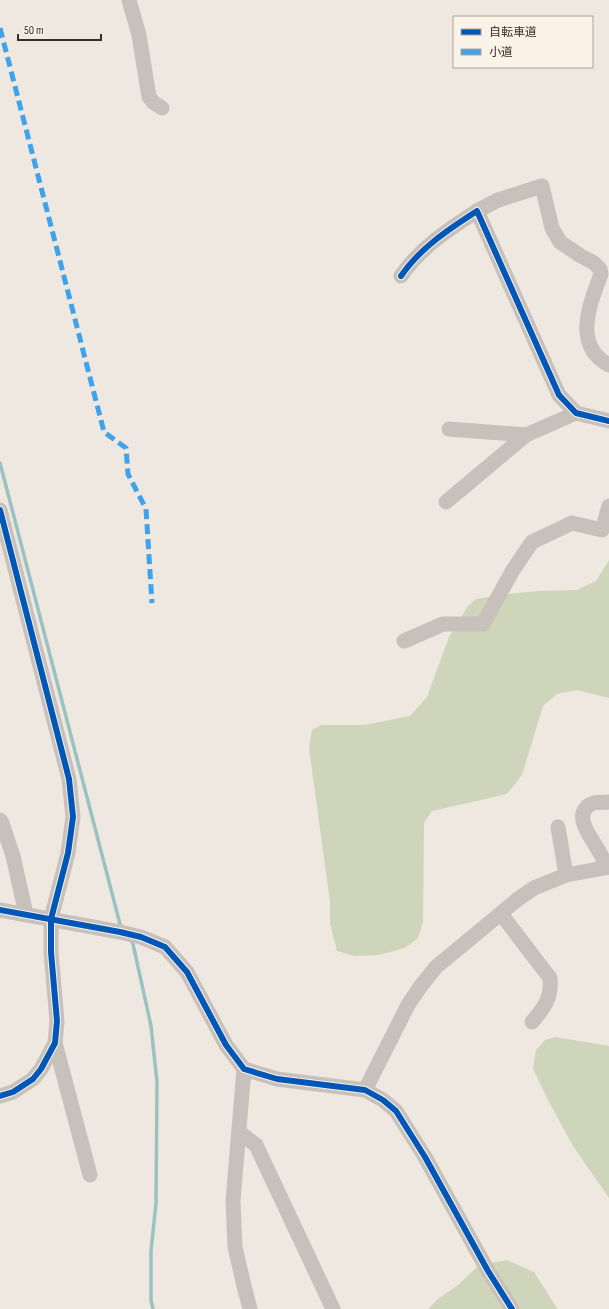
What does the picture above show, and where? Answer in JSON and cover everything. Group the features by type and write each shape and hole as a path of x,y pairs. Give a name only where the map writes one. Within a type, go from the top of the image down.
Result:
{"street":[{"path":"129,0 139,35 149,97 154,104 162,108"},
{"path":"401,276 410,262 430,244 477,211 498,200 522,194 542,186 552,228 560,242 594,263 600,269 601,274 589,308 587,336 593,353 609,365"},
{"path":"477,211 559,395 576,413 609,421"},
{"path":"446,502 526,435 576,413"},
{"path":"449,429 526,435"},
{"path":"404,641 443,624 483,624 512,570 532,542 572,523 602,530 609,506"},
{"path":"0,510 69,779 72,825 68,853 51,919 51,952 57,1021 55,1043 90,1174"},
{"path":"365,1090 408,1005 436,966 518,899 534,888 566,875 608,867 586,829 583,820 584,812 588,805 596,802 609,802"},
{"path":"0,820 13,856 26,914"},
{"path":"558,828 566,875"},
{"path":"0,910 120,932 165,947 187,972 226,1045 244,1069 277,1079 365,1090 382,1100 396,1111 425,1157 488,1271 512,1309"},
{"path":"501,914 550,978 550,994 544,1008 532,1022"},
{"path":"0,1096 13,1092 33,1079 41,1069 55,1043"},
{"path":"244,1069 233,1201 235,1247 250,1309"},
{"path":"239,1132 256,1145 333,1309"}],"green space":[{"path":"609,560 609,698 577,690 557,694 543,706 522,775 507,794 432,811 424,823 423,922 418,938 405,948 379,955 354,956 337,951 330,924 330,902 309,748 312,730 321,725 364,725 410,716 427,697 449,637 468,606 476,599 539,591 577,590 596,581"},
{"path":"555,1037 609,1046 609,1198 573,1146 533,1069 536,1050 545,1040"},
{"path":"507,1260 534,1272 557,1308 428,1309 438,1299 458,1285 479,1265"}],"waterway":[{"path":"0,463 120,924 123,928"},
{"path":"131,940 151,1026 157,1082 156,1203 151,1251 151,1300 153,1309"}],"marked path":[{"path":"0,28 104,432 126,448 128,474 146,509 152,603"}],"cycle path":[{"path":"401,276 426,248 446,232 477,211 559,395 576,413 609,421"},
{"path":"0,510 69,779 73,817 68,853 51,919 51,952 57,1021 55,1043 41,1069 33,1079 13,1092 0,1096"},
{"path":"0,910 120,932 141,937 165,947 187,972 226,1045 244,1069 277,1079 365,1090 383,1100 396,1111 425,1157 488,1271 512,1309"}]}
